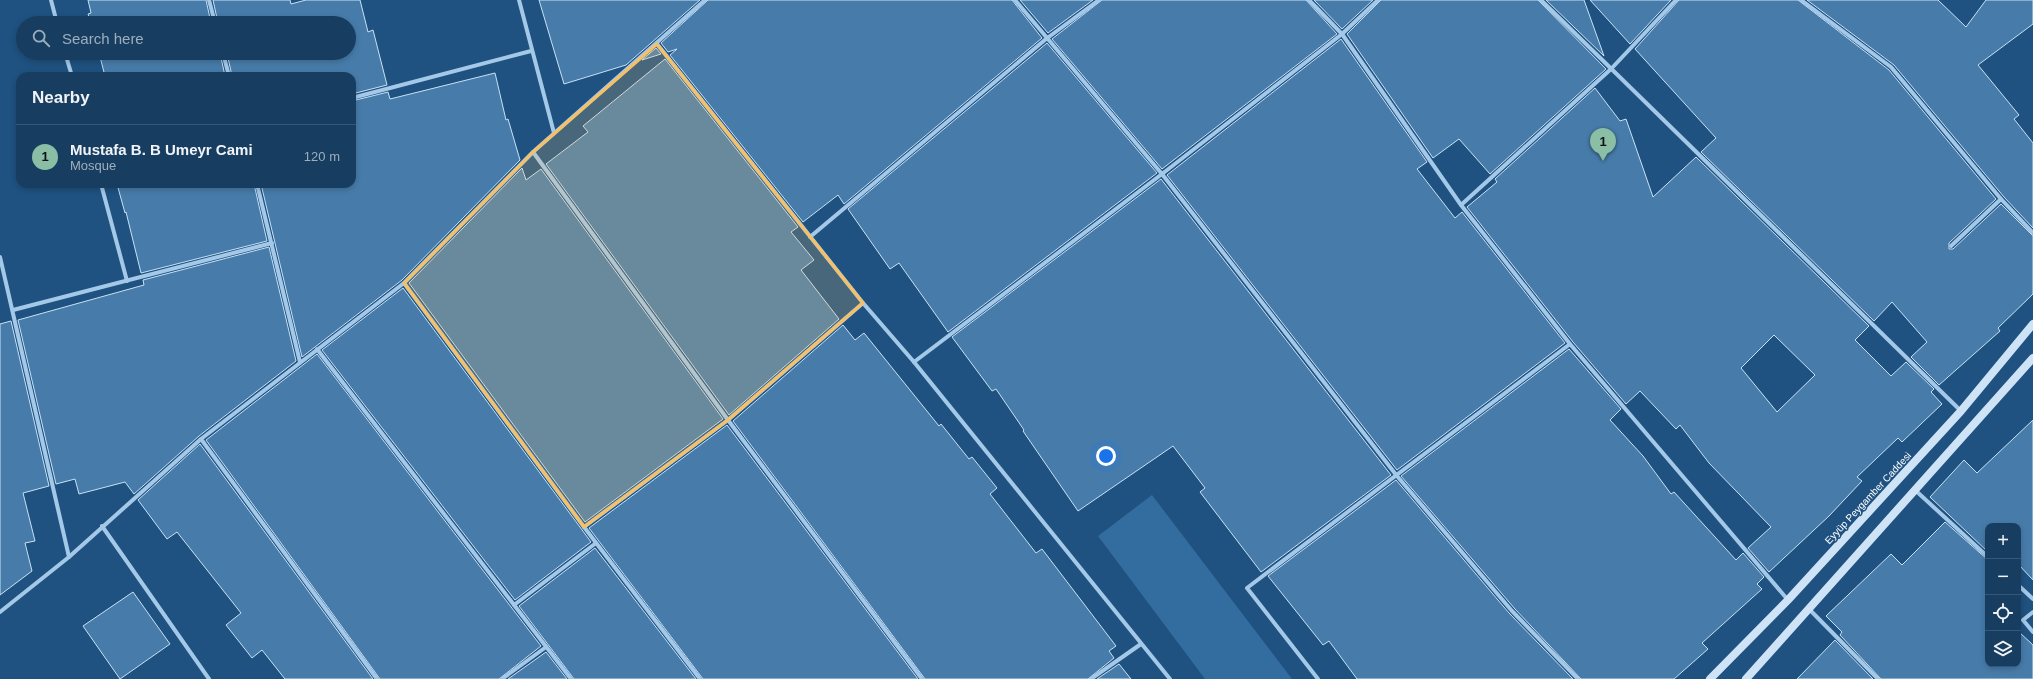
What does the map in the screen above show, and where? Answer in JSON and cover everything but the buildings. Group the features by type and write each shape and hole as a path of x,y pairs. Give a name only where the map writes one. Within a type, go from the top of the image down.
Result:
{"main road":[{"name":"Eyyüp Peygamber Caddesi","path":"1710,679 1788,600 1961,411 2033,324"},
{"path":"1746,679 2033,358"}],"street":[{"path":"51,0 55,16"},
{"path":"209,0 213,16"},
{"path":"519,0 554,133"},
{"path":"0,612 69,557 201,439 404,283 533,152 705,0"},
{"path":"1015,0 1046,39 1162,174 1397,476 1512,611 1578,679"},
{"path":"810,237 1046,39 1099,0"},
{"path":"1309,0 1342,34 1461,206 1570,344 1788,600"},
{"path":"914,362 1162,174 1342,34 1378,0"},
{"path":"1541,0 1961,411"},
{"path":"1461,206 1611,70 1676,0"},
{"path":"1801,0 1891,67 2000,199 2033,233"},
{"path":"657,44 863,303 914,362 1170,679"},
{"path":"356,97 532,51"},
{"path":"67,60 71,72"},
{"path":"225,60 228,72"},
{"path":"533,152 728,420 922,679"},
{"path":"102,188 127,281"},
{"path":"258,188 300,362"},
{"path":"1951,246 2000,199"},
{"path":"13,310 272,243"},
{"path":"0,257 69,557"},
{"path":"404,283 584,527 700,679"},
{"path":"584,527 728,420 863,303"},
{"path":"1318,679 1247,588 1570,344"},
{"path":"317,349 571,679"},
{"path":"201,439 377,679"},
{"path":"1915,490 1985,554"},
{"path":"102,526 209,679"},
{"path":"514,605 596,543"},
{"path":"2021,588 2033,599"},
{"path":"1808,609 1878,679"},
{"path":"2033,612 2023,620 2033,632"},
{"path":"1091,679 1141,644"},
{"path":"502,679 546,647"}],"highlighted area":[{"path":"657,44 863,303 728,420 584,527 404,283 533,152"}],"shaded area":[{"path":"1152,495 1292,679 1205,679 1098,536"}],"place":[{"name":"Mustafa B. B Umeyr Cami","path":"1603,161"}]}
